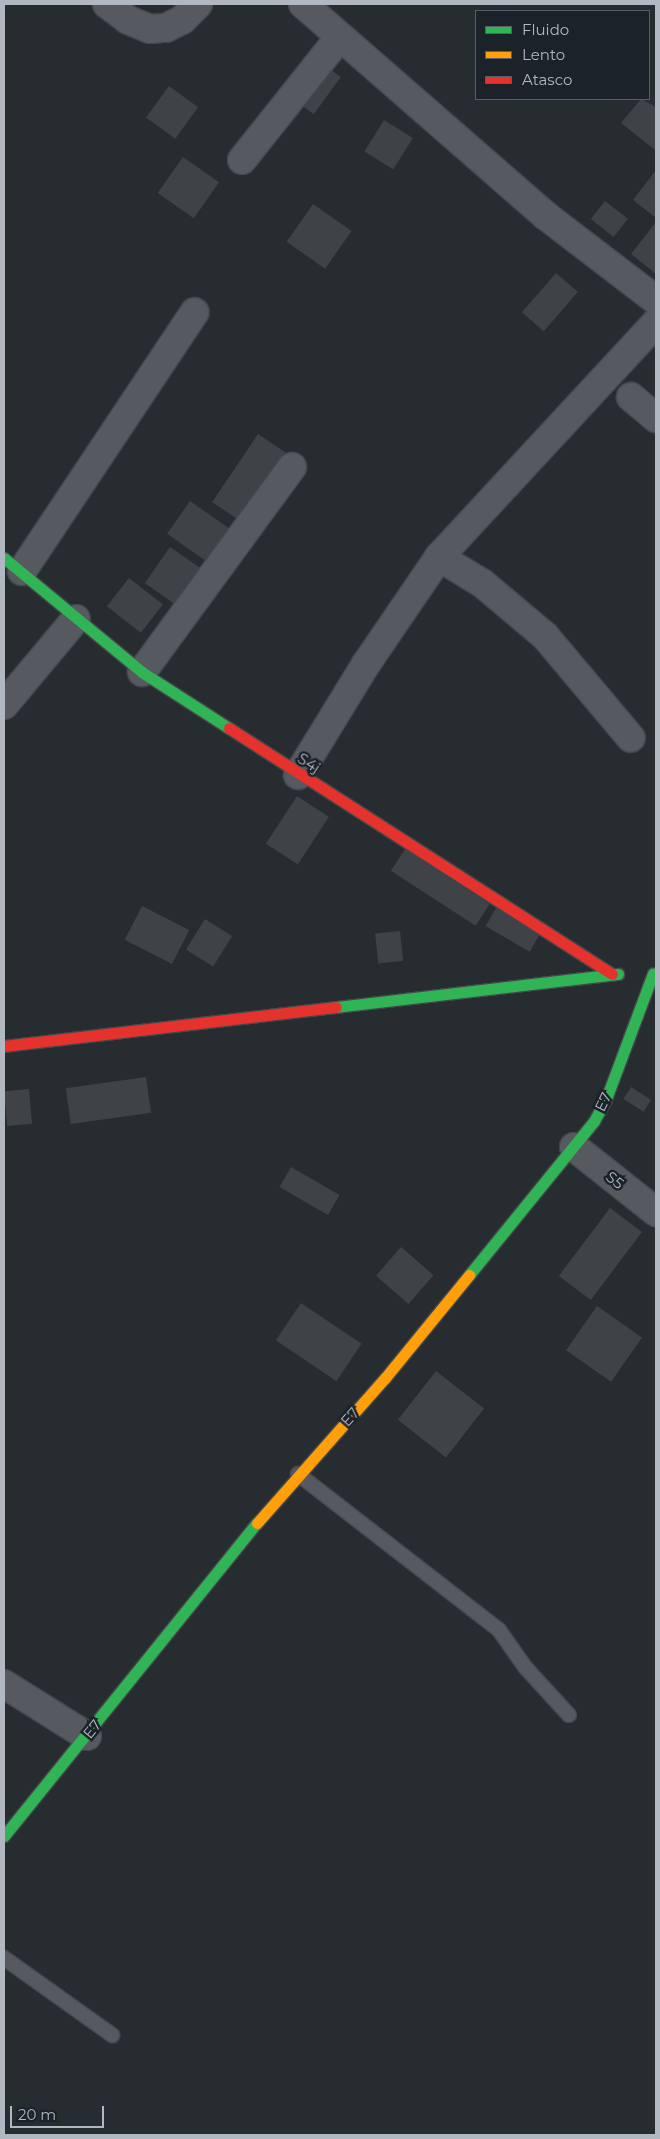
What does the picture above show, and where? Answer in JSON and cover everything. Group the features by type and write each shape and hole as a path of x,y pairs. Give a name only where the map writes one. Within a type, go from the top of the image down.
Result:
{"street":[{"path":"107,4 128,20 150,29 166,28 174,24 198,4"},
{"path":"303,4 546,216 656,300"},
{"path":"242,160 340,37"},
{"path":"13,564 195,312"},
{"path":"298,775 366,664 439,557 656,322"},
{"path":"631,397 656,418"},
{"path":"142,672 292,467"},
{"path":"439,557 482,583 545,636 631,738"},
{"name":"S4j","path":"13,564 76,619 142,672 298,775 612,974"},
{"path":"4,705 76,619"},
{"path":"4,1046 612,974 654,973"},
{"name":"E7","path":"4,1836 298,1474 385,1378 574,1147 606,1099 654,973"},
{"name":"S5","path":"574,1147 656,1212"},
{"path":"4,1684 87,1736"}],"lane":[{"path":"298,1474 499,1630 525,1667 569,1715"},
{"path":"4,1958 112,2035"}],"building":[{"path":"323,64 341,77 314,114 296,101"},
{"path":"169,86 198,107 175,139 146,118"},
{"path":"640,100 656,107 655,150 621,123"},
{"path":"384,120 413,138 393,169 364,151"},
{"path":"183,157 219,182 194,218 158,193"},
{"path":"656,170 656,218 633,200"},
{"path":"605,201 628,219 614,237 591,219"},
{"path":"313,204 352,231 325,269 287,242"},
{"path":"656,222 656,274 631,254"},
{"path":"556,273 578,292 544,331 522,312"},
{"path":"258,434 292,457 246,525 212,502"},
{"path":"190,501 233,531 210,564 167,534"},
{"path":"170,547 204,571 179,607 145,583"},
{"path":"129,578 163,604 141,633 107,606"},
{"path":"297,796 329,817 298,865 266,844"},
{"path":"405,849 490,904 476,926 391,871"},
{"path":"142,906 189,930 172,964 125,940"},
{"path":"496,908 540,934 530,952 485,926"},
{"path":"205,919 232,936 213,966 186,950"},
{"path":"400,931 403,961 378,963 375,934"},
{"path":"146,1077 151,1113 71,1124 66,1088"},
{"path":"631,1087 651,1100 644,1112 623,1099"},
{"path":"29,1089 32,1124 7,1126 4,1091"},
{"path":"291,1167 339,1195 328,1215 280,1187"},
{"path":"610,1208 642,1232 591,1300 559,1276"},
{"path":"401,1247 433,1275 409,1304 376,1276"},
{"path":"301,1303 362,1344 336,1381 276,1340"},
{"path":"597,1306 642,1338 611,1382 566,1350"},
{"path":"436,1371 484,1409 446,1457 398,1420"}],"traffic: fast":[{"path":"4,558 142,672 229,728"},
{"path":"469,1275 594,1121 606,1099 653,973"},
{"path":"336,1007 618,974"},
{"path":"4,1836 257,1523"}],"traffic: slow":[{"path":"257,1523 385,1378 469,1275"}],"traffic: jam":[{"path":"229,728 612,974"},
{"path":"4,1046 336,1007"}]}
